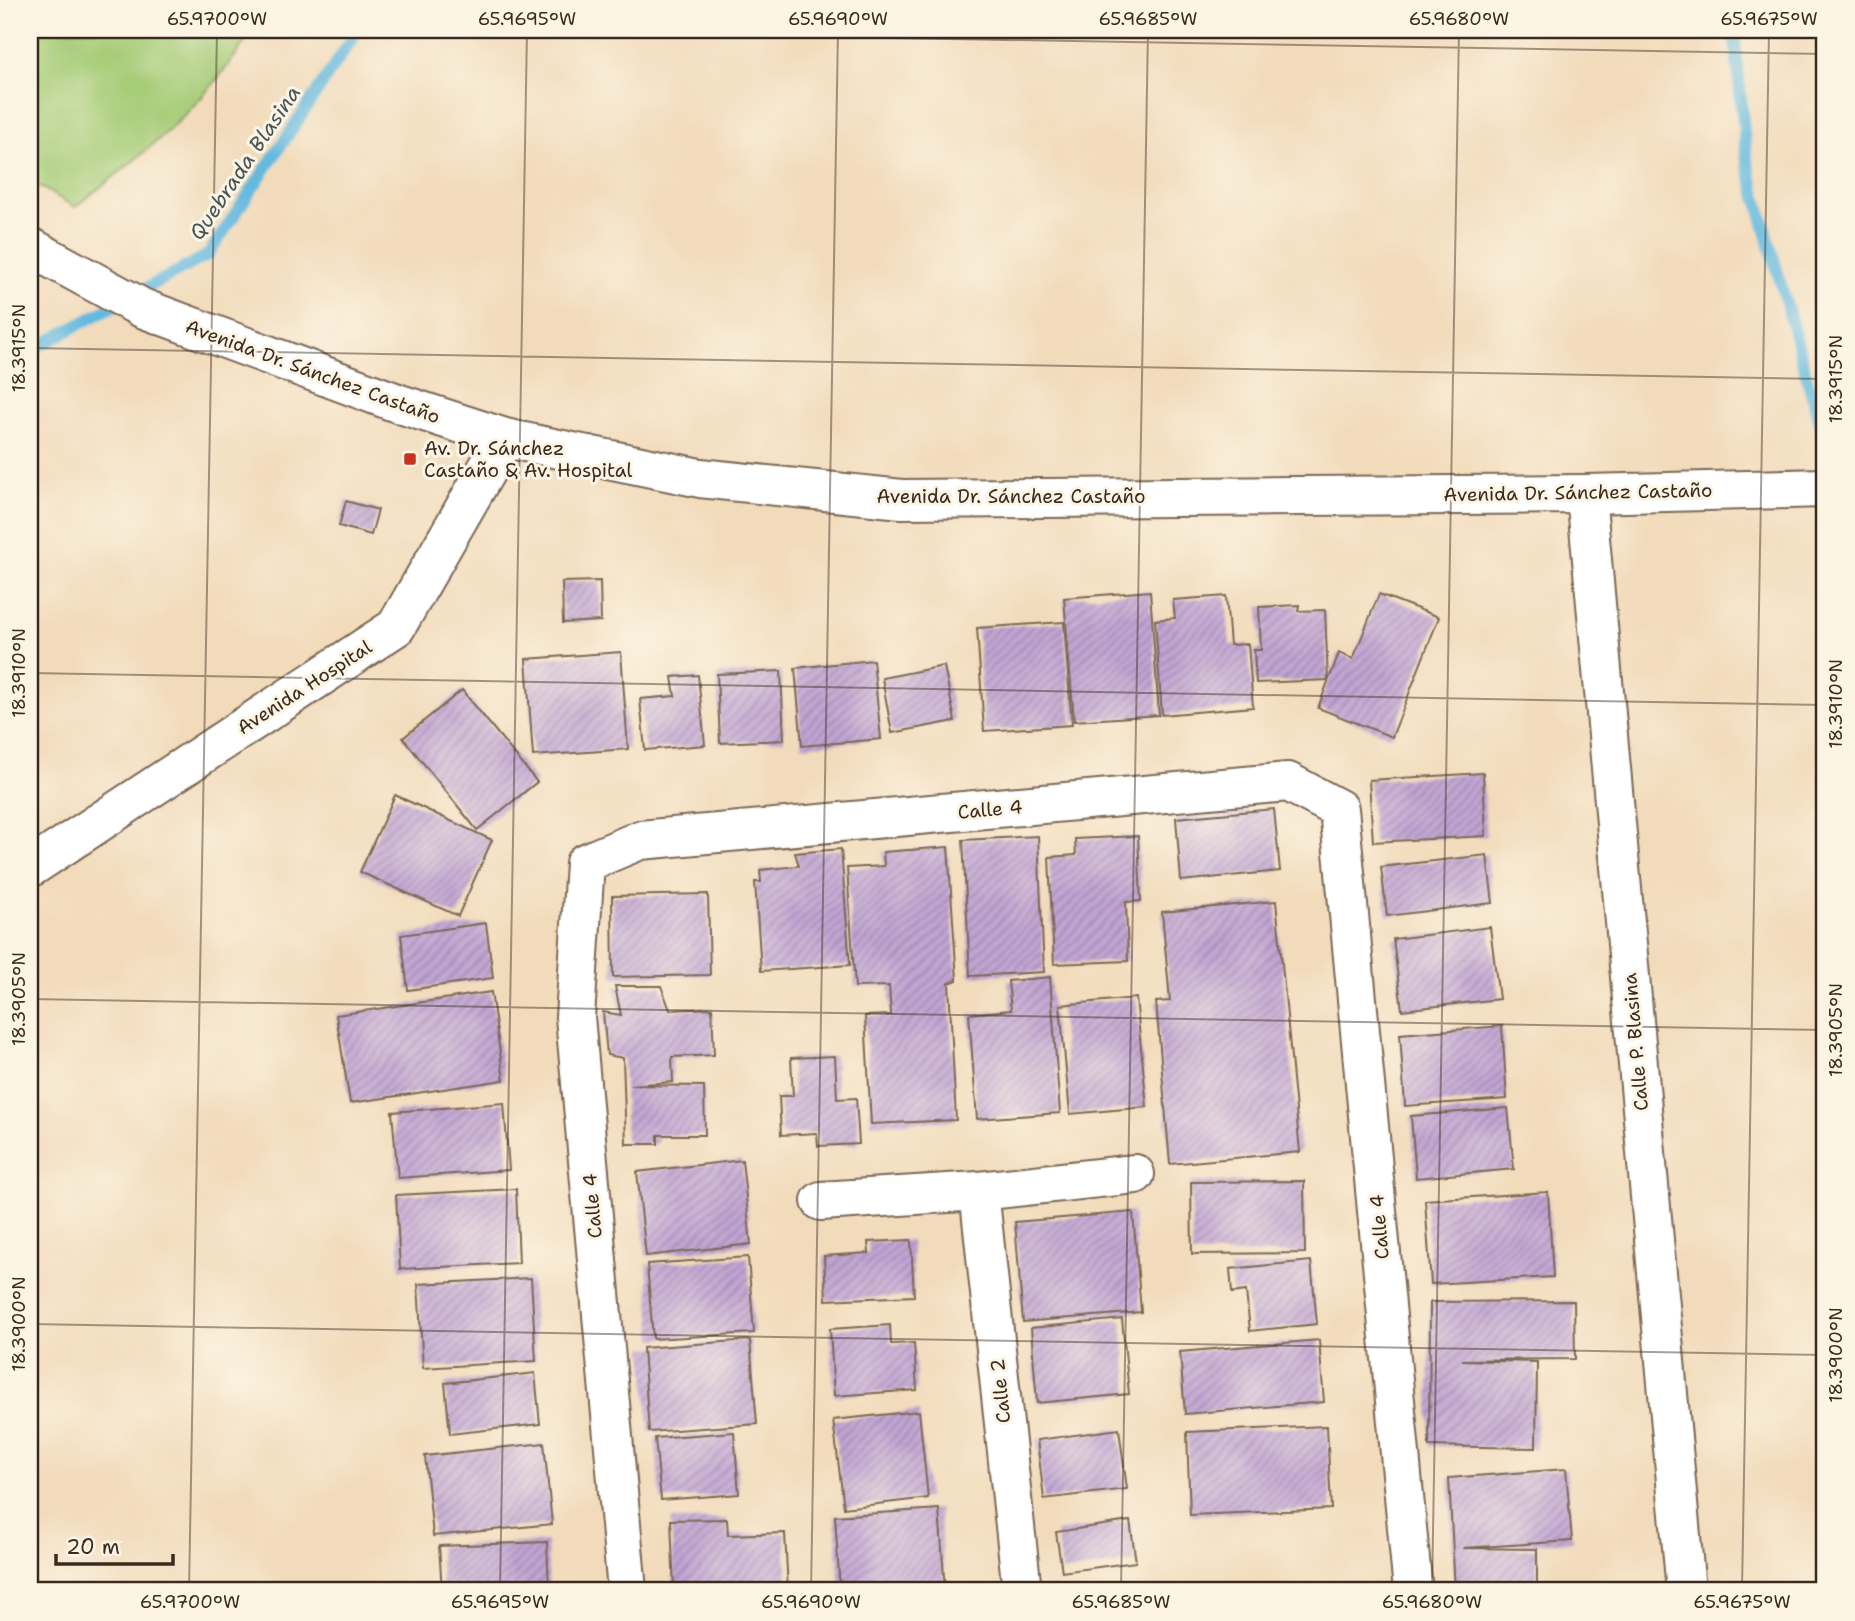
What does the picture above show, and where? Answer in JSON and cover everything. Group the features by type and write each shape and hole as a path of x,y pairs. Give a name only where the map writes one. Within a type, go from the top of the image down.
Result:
{"street":[{"name":"Avenida Dr. Sánchez Castaño","path":"30,247 142,308 400,404 505,438 700,478 902,499 1586,494 1825,488"},
{"name":"Avenida Hospital","path":"30,867 396,627 505,438"},
{"name":"Calle P. Blasina","path":"1586,494 1686,1591"},
{"name":"Calle 4","path":"627,1591 575,1017 585,863 640,840 1288,782 1339,809 1413,1591"},
{"path":"821,1201 979,1191 1135,1174"},
{"name":"Calle 2","path":"979,1191 1022,1591"}],"green space":[{"path":"30,30 252,30 215,82 172,127 75,207 30,181"}],"building":[{"path":"346,501 378,510 371,535 339,526"},
{"path":"600,581 601,621 563,623 562,582"},
{"path":"1150,591 1159,715 1074,721 1064,598"},
{"path":"1379,594 1439,617 1392,737 1318,708 1339,653 1353,659"},
{"path":"1226,596 1230,645 1248,644 1253,707 1162,715 1155,620 1175,618 1173,600"},
{"path":"1299,605 1298,611 1325,610 1328,680 1256,683 1254,650 1261,650 1259,607"},
{"path":"1064,622 1072,725 984,731 977,628"},
{"path":"621,652 628,749 533,756 526,659"},
{"path":"873,660 881,739 802,746 795,668"},
{"path":"944,666 955,721 892,733 882,678"},
{"path":"781,671 784,740 720,743 717,674"},
{"path":"698,675 705,745 645,750 640,699 675,696 672,677"},
{"path":"462,690 537,782 477,830 403,738"},
{"path":"1483,773 1486,836 1373,842 1369,780"},
{"path":"395,795 492,840 458,916 360,872"},
{"path":"1274,809 1280,871 1181,881 1176,818"},
{"path":"1038,836 1044,972 970,976 963,840"},
{"path":"1138,836 1141,901 1126,902 1128,961 1054,964 1049,857 1076,855 1075,839"},
{"path":"948,847 957,980 949,983 956,1120 871,1124 865,1016 891,1015 889,986 855,987 847,868 884,866 883,852"},
{"path":"841,849 850,965 761,971 755,882 761,882 760,870 799,866 795,853"},
{"path":"1487,855 1493,903 1387,916 1381,867"},
{"path":"708,894 710,975 613,977 612,896"},
{"path":"1276,901 1300,1152 1170,1164 1156,1002 1170,1001 1162,912"},
{"path":"486,923 493,978 408,990 401,935"},
{"path":"1490,927 1499,999 1402,1010 1393,939"},
{"path":"1050,977 1060,1113 977,1119 969,1014 1011,1010 1008,981"},
{"path":"615,986 661,986 670,1010 712,1008 714,1055 672,1057 673,1082 631,1085 704,1086 705,1135 658,1135 658,1144 626,1144 623,1058 607,1055 603,1012 621,1015"},
{"path":"491,992 504,1080 350,1103 336,1015"},
{"path":"1136,998 1147,1107 1070,1114 1060,1005"},
{"path":"1502,1026 1507,1099 1405,1106 1400,1034"},
{"path":"835,1056 837,1099 856,1098 859,1144 818,1146 817,1133 781,1135 779,1096 793,1096 791,1058"},
{"path":"504,1103 509,1170 398,1178 392,1112"},
{"path":"1508,1108 1514,1169 1416,1178 1411,1116"},
{"path":"742,1160 751,1244 646,1256 637,1172"},
{"path":"1304,1181 1305,1253 1192,1254 1191,1182"},
{"path":"516,1189 519,1263 400,1269 396,1195"},
{"path":"1548,1192 1553,1277 1431,1284 1425,1200"},
{"path":"1133,1212 1141,1312 1023,1322 1015,1222"},
{"path":"911,1240 914,1296 826,1300 824,1256 869,1253 868,1242"},
{"path":"748,1257 754,1333 653,1339 647,1264"},
{"path":"1311,1261 1317,1324 1250,1331 1246,1291 1232,1293 1230,1269"},
{"path":"531,1278 536,1361 423,1368 418,1284"},
{"path":"1574,1301 1575,1359 1462,1360 1537,1362 1536,1448 1429,1446 1430,1302"},
{"path":"1122,1319 1129,1394 1037,1403 1031,1328"},
{"path":"890,1325 891,1344 914,1343 917,1390 834,1396 830,1329"},
{"path":"750,1340 757,1424 649,1432 643,1348"},
{"path":"1319,1340 1324,1402 1185,1414 1180,1352"},
{"path":"535,1373 540,1424 450,1434 445,1383"},
{"path":"919,1411 928,1498 844,1508 833,1420"},
{"path":"1327,1426 1331,1509 1190,1515 1187,1432"},
{"path":"1119,1429 1127,1489 1044,1499 1037,1440"},
{"path":"734,1432 739,1494 661,1500 655,1438"},
{"path":"544,1443 552,1524 433,1536 425,1456"},
{"path":"1566,1469 1572,1541 1463,1548 1537,1549 1537,1591 1455,1591 1449,1478"},
{"path":"939,1509 945,1591 840,1591 835,1516"},
{"path":"727,1519 728,1535 785,1533 788,1591 674,1591 671,1520"},
{"path":"1130,1521 1136,1562 1062,1572 1056,1532"},
{"path":"547,1542 549,1591 442,1591 439,1546"}],"waterway":[{"name":"Quebrada Blasina","path":"30,351 208,255 358,30"},
{"path":"1734,30 1747,162 1825,443"}],"place":[{"name":"Av. Dr. Sánchez Castaño & Av. Hospital","path":"410,459"}]}
